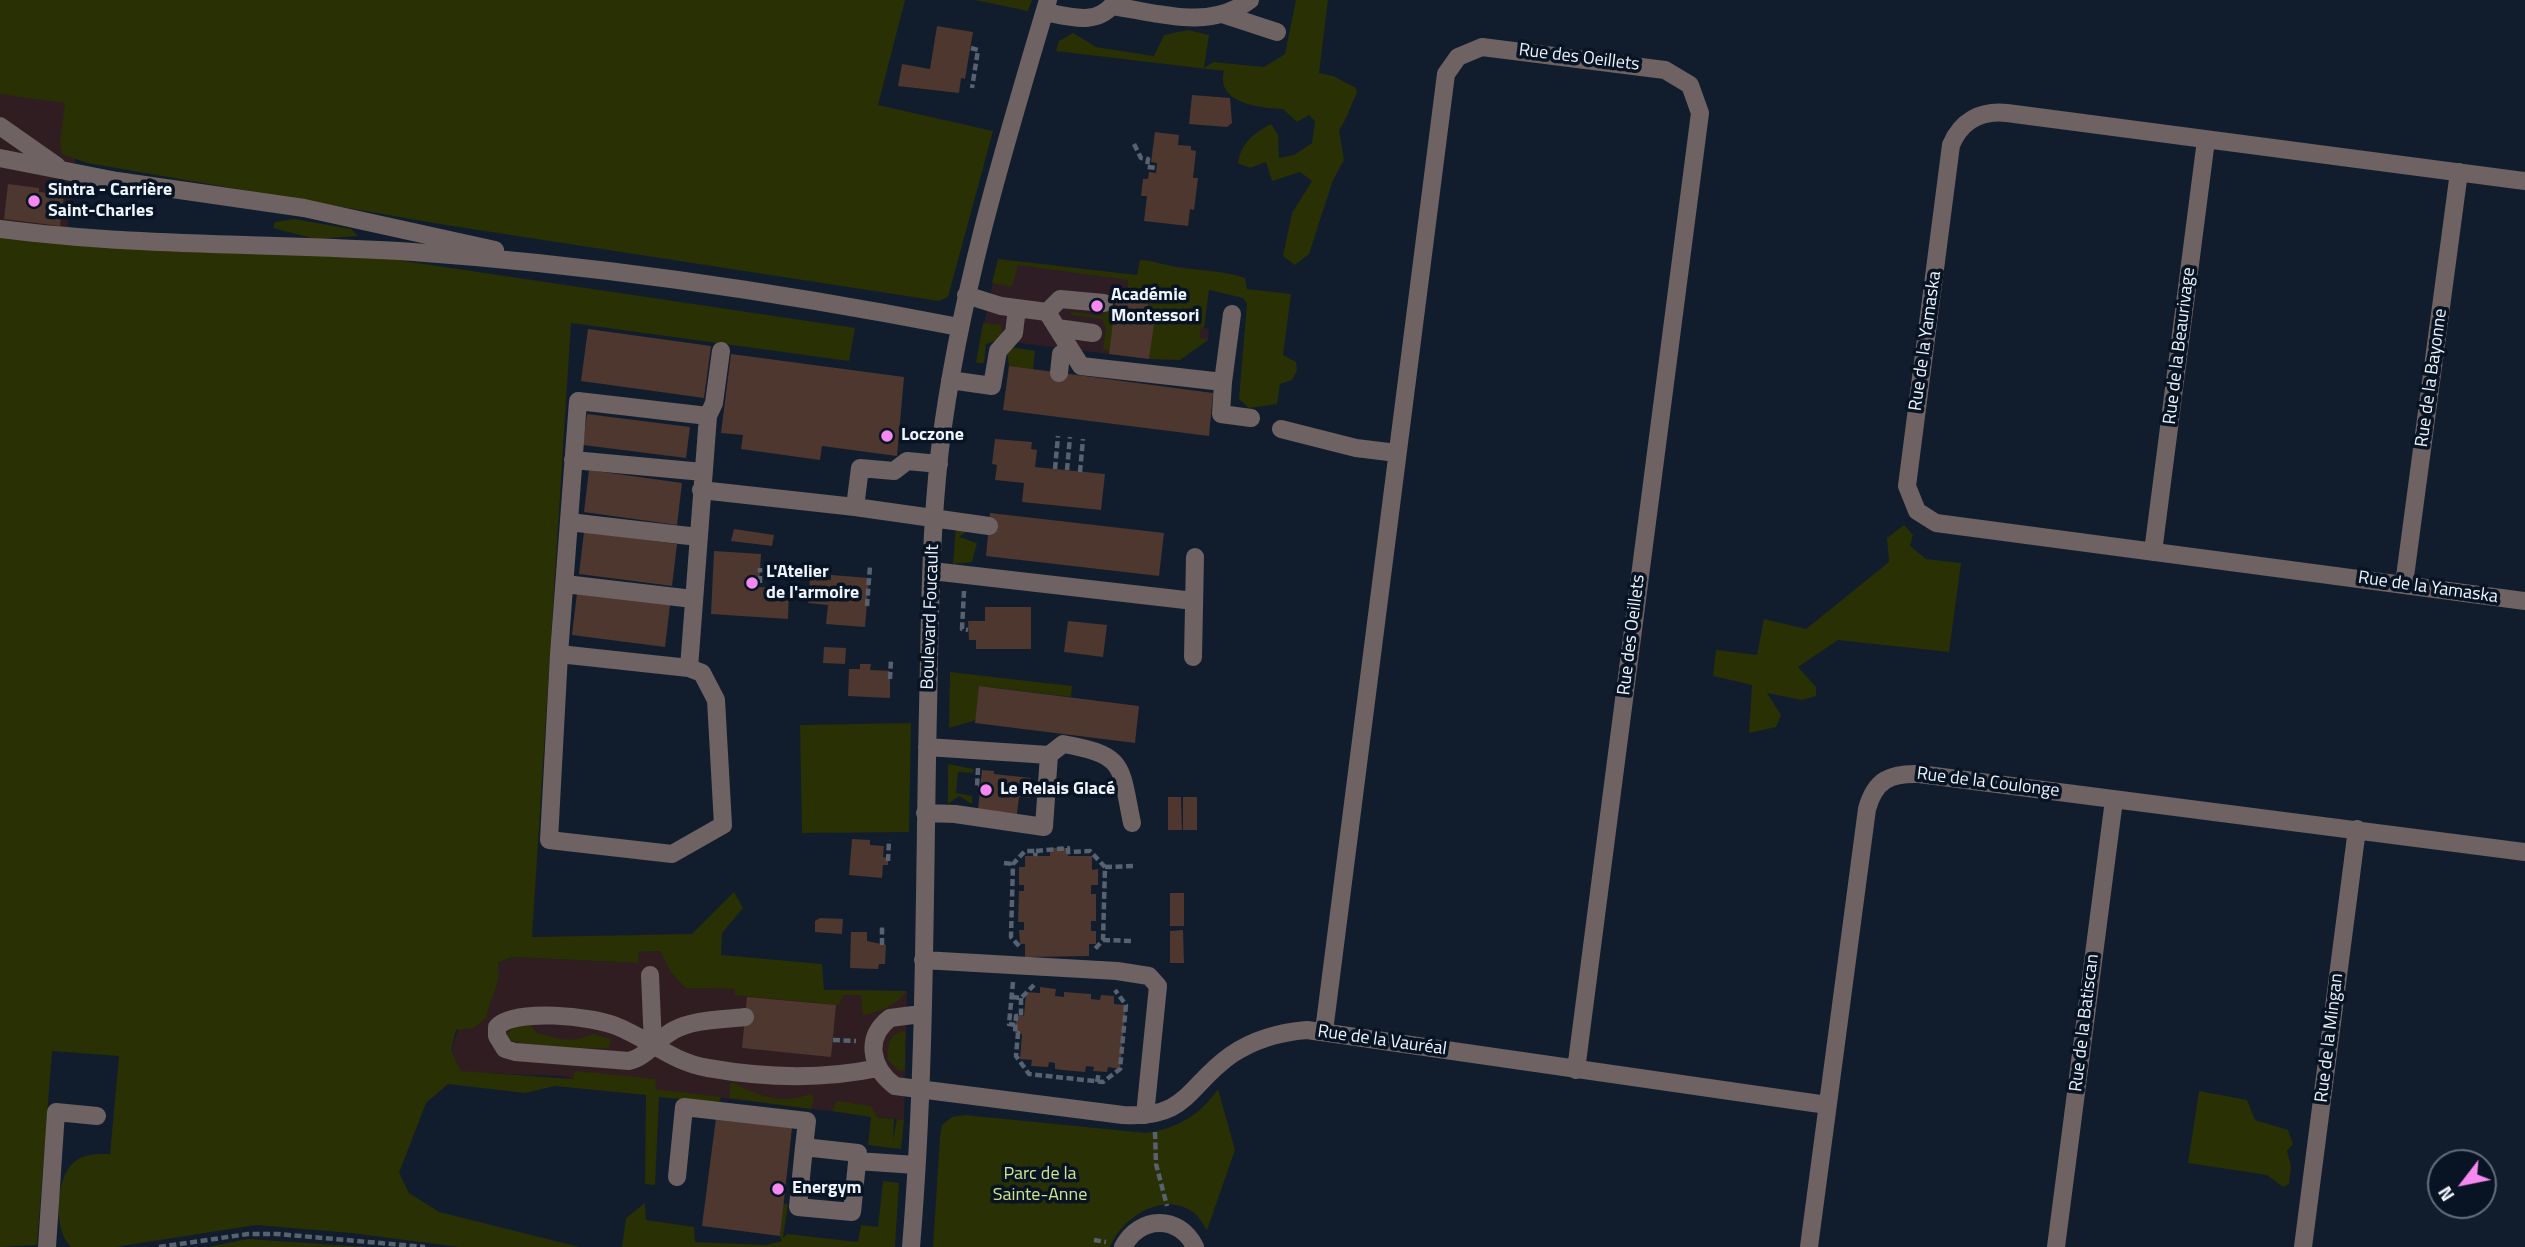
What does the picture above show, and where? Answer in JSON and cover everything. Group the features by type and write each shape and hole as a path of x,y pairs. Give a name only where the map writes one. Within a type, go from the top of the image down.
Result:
{"street":[{"path":"1225,15 1250,0"},
{"path":"1046,6 1090,19 1114,3 1189,18 1225,15 1277,32"},
{"name":"Boulevard Foucault","path":"911,1247 920,1090 932,571 939,464 950,380 966,295 1046,6"},
{"name":"Rue des Oeillets","path":"1324,1031 1443,89 1451,64 1470,51 1496,47 1665,70 1683,79 1695,94 1700,113 1576,1069"},
{"name":"Rue de la Yamaska","path":"2525,181 1996,112 1984,113 1964,125 1951,145 1907,486 1912,503 1924,517 1936,523 2525,601"},
{"path":"0,126 66,172"},
{"name":"Rue de la Beaurivage","path":"2153,552 2206,140"},
{"path":"0,158 66,172 304,208 567,265"},
{"name":"Rue de la Bayonne","path":"2404,584 2459,172"},
{"path":"0,229 104,241 410,252 567,265 835,304 959,327"},
{"path":"966,295 1017,308 1093,333"},
{"path":"1052,320 1060,299 1104,303"},
{"path":"950,380 992,386 998,351 1014,332 1017,308"},
{"path":"1232,314 1216,414 1251,418"},
{"path":"1052,320 1080,366 1223,382"},
{"path":"1059,373 1060,354 1070,349"},
{"path":"689,668 708,416 714,403 721,351"},
{"path":"559,654 689,668 702,673 716,700 723,825 672,853 549,839 559,654 578,401 708,416"},
{"path":"1281,429 1356,448 1397,453"},
{"path":"573,460 855,508 935,516 989,526"},
{"path":"855,508 860,468 894,471 907,461 939,464"},
{"path":"569,522 698,537"},
{"path":"1192,657 1195,556"},
{"path":"932,571 1194,601"},
{"path":"565,584 694,599"},
{"path":"927,747 1049,755 1063,744 1097,750 1111,759 1123,777 1132,823"},
{"path":"925,813 955,814 1044,827 1049,755"},
{"name":"Rue de la Coulonge","path":"1809,1247 1867,809 1876,786 1894,775 1919,774 2525,852"},
{"name":"Rue de la Batiscan","path":"2056,1247 2114,800"},
{"name":"Rue de la Mingan","path":"2303,1247 2357,829"},
{"path":"923,960 1117,971 1149,976 1157,986 1145,1115"},
{"path":"650,975 653,1046"},
{"path":"745,1017 682,1026 653,1046 629,1061 515,1052 500,1043 497,1027 503,1020 523,1015 589,1020 613,1024 653,1046 674,1059 706,1068 778,1076 838,1076 878,1068 873,1046 882,1024 897,1016 921,1014"},
{"name":"Rue de la Vauréal","path":"878,1068 895,1086 1145,1115 1165,1110 1190,1097 1225,1060 1251,1045 1294,1031 1324,1031 1827,1105"},
{"path":"677,1177 684,1107 807,1121 798,1149 798,1207 852,1212 858,1153 798,1149"},
{"path":"47,1247 56,1112 97,1116"},
{"path":"857,1161 916,1165"},
{"path":"1123,1247 1140,1227 1165,1222 1187,1234 1195,1247"}],"path":[{"path":"971,48 978,50 972,88"},
{"path":"1134,144 1141,158 1148,159 1147,167 1156,168"},
{"path":"62,210 93,213"},
{"path":"1055,469 1058,436"},
{"path":"1067,470 1070,437"},
{"path":"1080,472 1083,439"},
{"path":"867,606 870,566"},
{"path":"760,568 760,583"},
{"path":"964,576 962,629 968,629"},
{"path":"890,679 891,659"},
{"path":"978,768 977,788 980,788"},
{"path":"888,861 889,841"},
{"path":"1011,937 1015,914 1013,864 1025,851 1036,853 1059,848 1079,854 1090,851 1105,867 1134,866"},
{"path":"1004,863 1013,864"},
{"path":"1089,957 1103,939 1104,900 1101,876 1105,867"},
{"path":"1013,874 1019,874"},
{"path":"1096,900 1104,900"},
{"path":"1096,913 1104,913"},
{"path":"882,927 882,945"},
{"path":"1011,937 1020,937"},
{"path":"1011,937 1025,953"},
{"path":"1096,937 1134,941"},
{"path":"1038,980 1021,998 1021,1016 1016,1016 1017,1056 1029,1074 1097,1082 1103,1082 1120,1069 1122,1053 1126,1005 1113,987 1108,986"},
{"path":"1015,1026 1009,1024 1012,997 1021,998"},
{"path":"1038,1066 1038,1075"},
{"path":"1062,1069 1062,1077"},
{"path":"1074,1079 1076,1071"},
{"path":"1097,1082 1099,1072"},
{"path":"1155,1131 1156,1164 1168,1209"},
{"path":"159,1247 248,1234 328,1237 425,1247"}],"shaded area":[{"path":"0,43 87,50 66,242 0,234"},
{"name":"Académie Montessori","path":"998,259 1209,284 1204,328 1209,329 1208,340 1180,360 1149,359 981,338"},
{"path":"660,951 670,971 685,988 907,991 904,1120 650,1089 646,1095 560,1076 461,1072 451,1050 478,972 512,957 638,963 639,952"}],"green space":[{"path":"0,0 905,0 878,105 993,131 948,297 939,301 446,225 87,163 62,154 60,144 65,103 0,94"},
{"path":"975,0 1032,0 1028,11"},
{"path":"1296,0 1328,0 1319,73 1333,76 1356,88 1357,93 1339,130 1344,160 1333,180 1309,254 1295,265 1283,256 1292,213 1312,181 1300,172 1272,181 1266,162 1250,168 1238,163 1249,139 1271,124 1278,135 1279,158 1294,155 1312,143 1315,121 1309,115 1297,122 1283,109 1242,102 1226,91 1224,71 1056,51 1059,41 1073,33 1096,47 1154,56 1164,35 1188,30 1209,35 1204,68 1213,62 1264,67 1285,54"},
{"path":"294,219 351,229 358,236 315,239 273,228 275,222"},
{"path":"0,235 93,247 384,258 855,328 849,361 571,323 532,937 692,934 734,892 743,908 722,933 721,955 822,964 824,990 907,991 887,1008 863,1015 861,995 843,995 839,1005 735,995 735,989 685,988 670,971 660,951 639,952 638,963 512,957 498,963 497,984 486,1018 473,1028 456,1030 451,1050 461,1071 573,1079 575,1071 657,1079 655,1089 721,1097 719,1103 659,1097 655,1185 645,1184 646,1095 555,1086 525,1093 448,1084 426,1103 399,1173 409,1193 439,1212 579,1247 459,1247 351,1233 256,1225 115,1247 71,1247 61,1229 59,1217 58,1205 63,1181 73,1163 82,1157 110,1154 119,1056 52,1051 37,1245 0,1247"},
{"path":"998,259 1137,275 1140,260 1147,260 1235,275 1245,278 1247,289 1291,294 1283,355 1296,362 1297,370 1292,380 1280,384 1277,404 1249,408 1239,399 1247,304 1243,298 1209,290 1200,338 1208,340 1180,360 1149,359 1154,318 1146,316 1147,313 1165,314 1166,311 1147,308 1148,298 1127,295 1128,280 1018,265 1012,287 992,283"},
{"path":"1107,311 1115,311 1110,351 1103,349 1106,328 1102,319 1071,315 1071,312 1102,316"},
{"path":"983,323 1002,325 1001,339 986,344 984,363 976,363"},
{"path":"1011,347 1035,351 1033,370 1009,366 1007,353"},
{"path":"1904,525 1913,535 1910,546 1926,559 1961,563 1949,652 1838,640 1798,667 1816,687 1816,696 1802,700 1767,693 1781,715 1776,727 1749,733 1752,685 1713,676 1716,650 1757,655 1764,619 1806,629 1889,562 1887,538"},
{"path":"956,527 970,529 959,537 977,543 972,562 953,564"},
{"path":"950,672 1072,686 1071,697 980,686 976,720 949,728"},
{"path":"911,723 909,832 802,833 800,725"},
{"path":"948,764 974,769 973,773 958,772 956,793 972,796 972,804 959,796 948,804"},
{"path":"530,1024 536,1033 559,1039 571,1040 593,1034 611,1039 609,1048 580,1048 573,1051 506,1039 507,1033 516,1026"},
{"path":"905,1031 905,1070 899,1071 888,1060 888,1049 892,1037"},
{"path":"731,1082 779,1099 810,1094 814,1098 811,1109 729,1098"},
{"name":"Parc de la Sainte-Anne","path":"1218,1089 1235,1150 1207,1230 1193,1212 1169,1204 1145,1210 1134,1217 1116,1236 1110,1247 933,1247 940,1137 942,1125 952,1117 965,1115 1146,1133 1168,1128 1187,1119 1203,1107"},
{"path":"2199,1091 2247,1100 2255,1120 2288,1130 2293,1144 2287,1151 2291,1166 2289,1184 2283,1187 2267,1175 2188,1163"},
{"path":"837,1101 871,1106 877,1117 894,1119 893,1140 897,1119 904,1120 901,1149 868,1145 871,1117 832,1111"},
{"path":"883,1181 899,1183 895,1247 622,1247 626,1218 645,1203 646,1220 694,1227 695,1242 766,1245 782,1241 780,1236 783,1204 788,1204 783,1238 787,1234 858,1242 861,1225 878,1227"},
{"path":"248,1239 366,1247 208,1247"}],"building":[{"path":"937,26 973,32 965,79 961,78 959,93 898,86 902,64 930,69"},
{"path":"1192,95 1230,98 1232,123 1227,127 1189,124"},
{"path":"1155,132 1179,135 1178,145 1191,146 1191,150 1196,151 1193,178 1198,178 1194,210 1190,209 1188,226 1144,221 1147,196 1141,196 1143,179 1148,179 1149,172 1156,173 1157,163 1151,162"},
{"name":"Sintra - Carrière Saint-Charles","path":"8,184 64,195 60,226 4,219"},
{"path":"1122,294 1149,298 1146,316 1155,317 1149,359 1109,354 1116,298 1122,299"},
{"path":"588,329 711,346 704,398 581,381"},
{"path":"731,354 904,377 897,456 822,446 820,460 741,449 743,435 721,433"},
{"path":"1009,366 1213,393 1209,436 1003,410"},
{"path":"587,414 690,427 686,458 583,445"},
{"path":"995,439 1032,442 1031,449 1037,450 1035,467 1105,474 1101,510 1022,502 1024,483 995,480 997,465 992,464"},
{"path":"589,470 682,483 677,525 584,512"},
{"path":"990,513 1164,533 1159,576 986,556"},
{"path":"734,529 774,535 772,546 731,541"},
{"path":"584,532 677,544 672,586 579,574"},
{"path":"714,551 761,554 759,587 789,589 788,619 711,614"},
{"path":"831,575 869,578 865,627 826,624 828,605 808,603 810,578 831,580"},
{"path":"577,593 670,605 665,647 572,635"},
{"path":"985,607 1031,607 1031,649 976,649 976,640 969,640 968,621 985,621"},
{"path":"1068,621 1107,625 1103,657 1064,652"},
{"path":"824,647 846,648 845,664 823,663"},
{"path":"860,664 871,664 870,670 890,671 890,698 848,696 849,669 860,669"},
{"path":"979,686 1139,706 1135,743 975,723"},
{"path":"982,770 1031,778 1030,798 1019,797 1017,814 978,810"},
{"path":"1168,797 1181,797 1182,830 1168,830"},
{"path":"1183,797 1197,797 1197,830 1183,830"},
{"path":"852,839 870,840 870,845 884,846 883,857 888,858 888,865 883,865 882,878 849,875"},
{"path":"1050,848 1068,848 1068,856 1092,856 1092,870 1098,869 1098,885 1091,885 1091,894 1096,894 1096,921 1091,921 1091,931 1096,931 1096,944 1089,944 1089,956 1025,957 1025,944 1020,944 1019,930 1024,930 1024,922 1018,922 1019,891 1024,891 1024,885 1019,885 1019,867 1025,867 1025,856 1050,856"},
{"path":"1170,893 1184,893 1184,926 1170,926"},
{"path":"820,918 843,919 842,934 815,932 815,921"},
{"path":"1183,930 1184,963 1170,963 1170,931"},
{"path":"851,932 867,932 867,941 886,945 885,964 879,964 878,969 850,968"},
{"path":"1040,987 1056,989 1055,996 1064,997 1064,992 1091,994 1091,999 1100,1000 1101,995 1114,996 1114,1004 1126,1005 1120,1069 1108,1067 1107,1072 1093,1071 1094,1067 1086,1066 1085,1072 1062,1070 1055,1069 1055,1063 1049,1062 1048,1067 1031,1066 1032,1060 1020,1059 1022,1034 1015,1033 1016,1016 1024,1016 1026,992 1040,993"},
{"path":"747,997 836,1005 831,1057 742,1048"},
{"path":"716,1118 792,1128 780,1236 702,1226"}],"place":[{"name":"Sintra - Carrière Saint-Charles","path":"34,201"},
{"name":"Académie Montessori","path":"1097,306"},
{"name":"Loczone","path":"887,436"},
{"name":"L'Atelier de l'armoire","path":"752,583"},
{"name":"Le Relais Glacé","path":"986,790"},
{"name":"Energym","path":"778,1189"}]}
